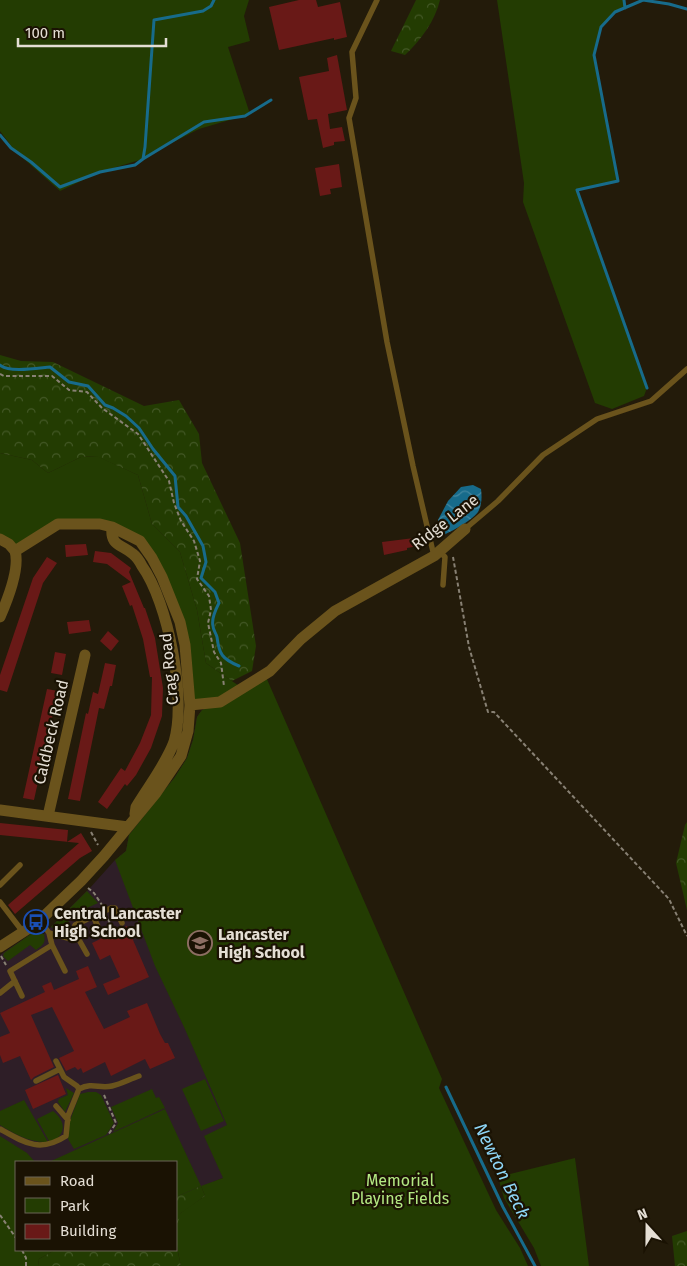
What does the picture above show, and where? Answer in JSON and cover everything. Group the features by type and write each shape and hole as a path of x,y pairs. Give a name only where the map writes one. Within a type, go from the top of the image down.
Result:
{"street":[{"name":"Crag Road","path":"0,947 40,920 104,856 156,793 181,756 188,731 190,705 190,682 180,622 162,577 140,541 112,527 100,524 58,524 15,551"},
{"name":"Crag Road","path":"112,527 111,536 114,541 134,555 148,574 168,627 174,657 177,689 177,724 174,741 168,756 136,807 131,822"},
{"name":"Ridge Lane","path":"190,705 220,702 270,671 301,639 335,612 439,550 465,529"},
{"path":"0,539 9,544 17,556 10,591 0,617"},
{"name":"Caldbeck Road","path":"48,816 85,654"},
{"path":"0,810 85,821 131,822"}],"lane":[{"path":"377,0 352,52 356,98 350,118 387,342 413,466 439,550 446,557 443,585"},
{"name":"Ridge Lane","path":"465,529 498,501 543,454 597,419 651,401 687,369"},
{"path":"0,884 20,866"},
{"path":"0,902 23,932"},
{"path":"87,954 78,938 74,928 75,925 111,908 115,908 122,923"},
{"path":"94,916 101,933"},
{"path":"40,920 49,933 52,944 65,971"},
{"path":"49,933 75,940 78,938"},
{"path":"22,996 10,971 52,944"},
{"path":"0,993 15,981"},
{"path":"56,1061 64,1077 79,1089"},
{"path":"36,1081 60,1069"},
{"path":"79,1089 90,1086 113,1086 140,1076"},
{"path":"0,1129 37,1146 54,1144 66,1136 68,1120 79,1089"},
{"path":"56,1106 68,1120"}],"path":[{"path":"0,374 4,376 52,376 69,390 87,392 102,408 138,434 169,481 174,503 181,521 194,540 200,561 196,579 209,596 211,610 208,623 214,652 221,663 226,698"},
{"path":"439,550 453,557 469,647 488,712 494,712 669,899 687,936"},
{"path":"85,821 104,856"},
{"path":"0,954 10,971"},
{"path":"100,1086 116,1123 108,1135"},
{"path":"0,1215 15,1237"},
{"path":"22,1251 26,1258 26,1266"}],"shaded area":[{"path":"266,677 223,1178 178,1196 178,1161 15,1161 0,1184 0,955 31,934 44,934 126,851 129,835 175,777 187,758 193,740 197,717 202,710 220,704"}],"green space":[{"path":"0,0 249,0 244,16 250,41 228,47 250,114 199,129 143,159 100,172 60,191 15,151 0,131"},
{"path":"416,0 440,0 431,23 411,49 405,55 391,51"},
{"path":"497,0 624,0 625,8 615,12 601,27 594,55 618,181 578,190 647,388 644,396 612,409 595,403 523,202 524,183"},
{"path":"0,355 21,361 53,362 144,406 179,400 199,434 202,463 240,543 256,646 252,671 232,681 206,663 197,610 180,552 152,524 138,475 96,456 81,457 48,473 32,460 0,453"},
{"path":"0,453 32,460 48,473 81,457 97,456 138,475 152,524 180,552 197,610 206,663 242,688 220,702 190,705 180,622 140,541 112,527 58,524 15,551 0,539"},
{"name":"Lancaster High School","path":"266,677 442,1079 439,1088 496,1210 520,1248 528,1266 181,1266 178,1251 179,1217 182,1212 205,1196 201,1186 223,1178 204,1136 227,1125 155,966 115,860 126,851 129,835 175,777 187,758 193,740 197,717 202,710 220,704"},
{"path":"687,822 687,910 676,863"},
{"path":"87,891 98,903 67,917 71,934 69,935 51,927"},
{"path":"31,934 44,934 44,942 40,947 36,950 30,945 8,961 3,956 4,953"},
{"path":"205,1079 224,1121 201,1131 182,1089"},
{"path":"66,1088 74,1093 65,1112 58,1102 59,1099 68,1095"},
{"path":"152,1089 156,1098 159,1097 165,1108 113,1132 118,1123 111,1107"},
{"path":"96,1092 101,1095 114,1123 106,1135 74,1149 68,1139 69,1123 80,1094"},
{"path":"24,1100 48,1142 41,1142 17,1135 0,1125 0,1111"},
{"path":"165,1109 201,1186 178,1196 178,1161 51,1161"},
{"path":"53,1111 61,1120 63,1128 59,1136 50,1143 37,1119"},
{"path":"0,1136 27,1153 34,1161 15,1161 15,1251 53,1251 39,1259 38,1266 0,1266"},
{"path":"575,1158 589,1266 541,1266 534,1248 504,1198 498,1177"},
{"path":"201,1186 205,1196 181,1213 178,1222 178,1196"},
{"path":"687,1231 687,1266 675,1266 672,1236"},
{"path":"53,1251 178,1251 181,1266 38,1266 39,1259"}],"water":[{"path":"473,485 481,489 481,501 478,512 466,522 441,536 438,529 438,520 448,501 461,487"}],"building":[{"path":"299,0 316,0 318,7 340,2 347,37 279,50 269,7"},
{"path":"337,55 347,110 328,114 330,129 342,127 345,141 334,142 334,145 323,148 317,119 308,120 299,77 329,71 327,58"},
{"path":"339,164 342,187 330,189 331,194 320,196 315,168"},
{"path":"422,537 424,545 384,555 382,542"},
{"path":"86,544 88,555 66,557 65,545"},
{"path":"95,551 111,553 131,568 129,572 145,608 155,638 163,688 162,716 151,748 136,775 127,786 125,784 107,809 98,802 121,768 125,771 140,743 151,715 152,677 150,677 143,639 132,605 130,606 122,586 131,582 107,564 93,562"},
{"path":"47,557 57,563 43,583 7,692 0,690 0,675 33,578"},
{"path":"89,620 91,631 69,634 67,622"},
{"path":"108,631 119,641 111,651 100,641"},
{"path":"55,652 66,654 62,675 51,673"},
{"path":"105,663 116,665 112,686 110,686 104,709 99,708 80,801 68,799 86,713 88,714 93,692 98,694"},
{"path":"47,689 58,691 34,800 23,798"},
{"path":"0,823 68,830 67,842 0,835"},
{"path":"81,833 92,851 80,858 15,914 8,905 79,843 67,842"},
{"path":"127,926 149,977 108,995 103,984 120,977 110,955 100,960 92,943"},
{"path":"88,966 97,987 85,992 104,1029 130,1017 127,1011 147,1003 160,1034 165,1043 168,1043 175,1058 150,1069 145,1059 111,1076 105,1062 83,1073 81,1068 78,1070 75,1067 66,1071 59,1058 74,1051 52,1007 31,1015 54,1067 31,1080 20,1056 3,1063 0,1055 0,1037 10,1033 0,1013 45,992 42,986 51,982 54,990 79,979 76,971"},
{"path":"58,1075 66,1094 33,1109 25,1090"}],"waterway":[{"path":"0,135 11,148 31,162 60,187 100,172 135,165 143,159 145,147 154,20 203,11 211,6 214,0"},
{"path":"624,0 625,8"},
{"path":"647,388 577,190 618,181 594,55 601,27 615,12 643,0 687,9"},
{"path":"143,159 204,122 245,116 271,100"},
{"name":"Newton Beck","path":"0,365 10,369 50,367 69,382 88,386 105,405 126,416 139,428 175,476 178,507 186,516 203,546 206,562 201,578 215,592 219,603 214,614 213,629 220,652 229,661 239,666"},
{"name":"Newton Beck","path":"446,1087 503,1207 535,1266"}],"place":[{"name":"Central Lancaster High School","path":"36,922"},
{"name":"Lancaster High School","path":"200,943"}],"park label":[{"name":"Memorial Playing Fields","path":"400,1189"}]}
